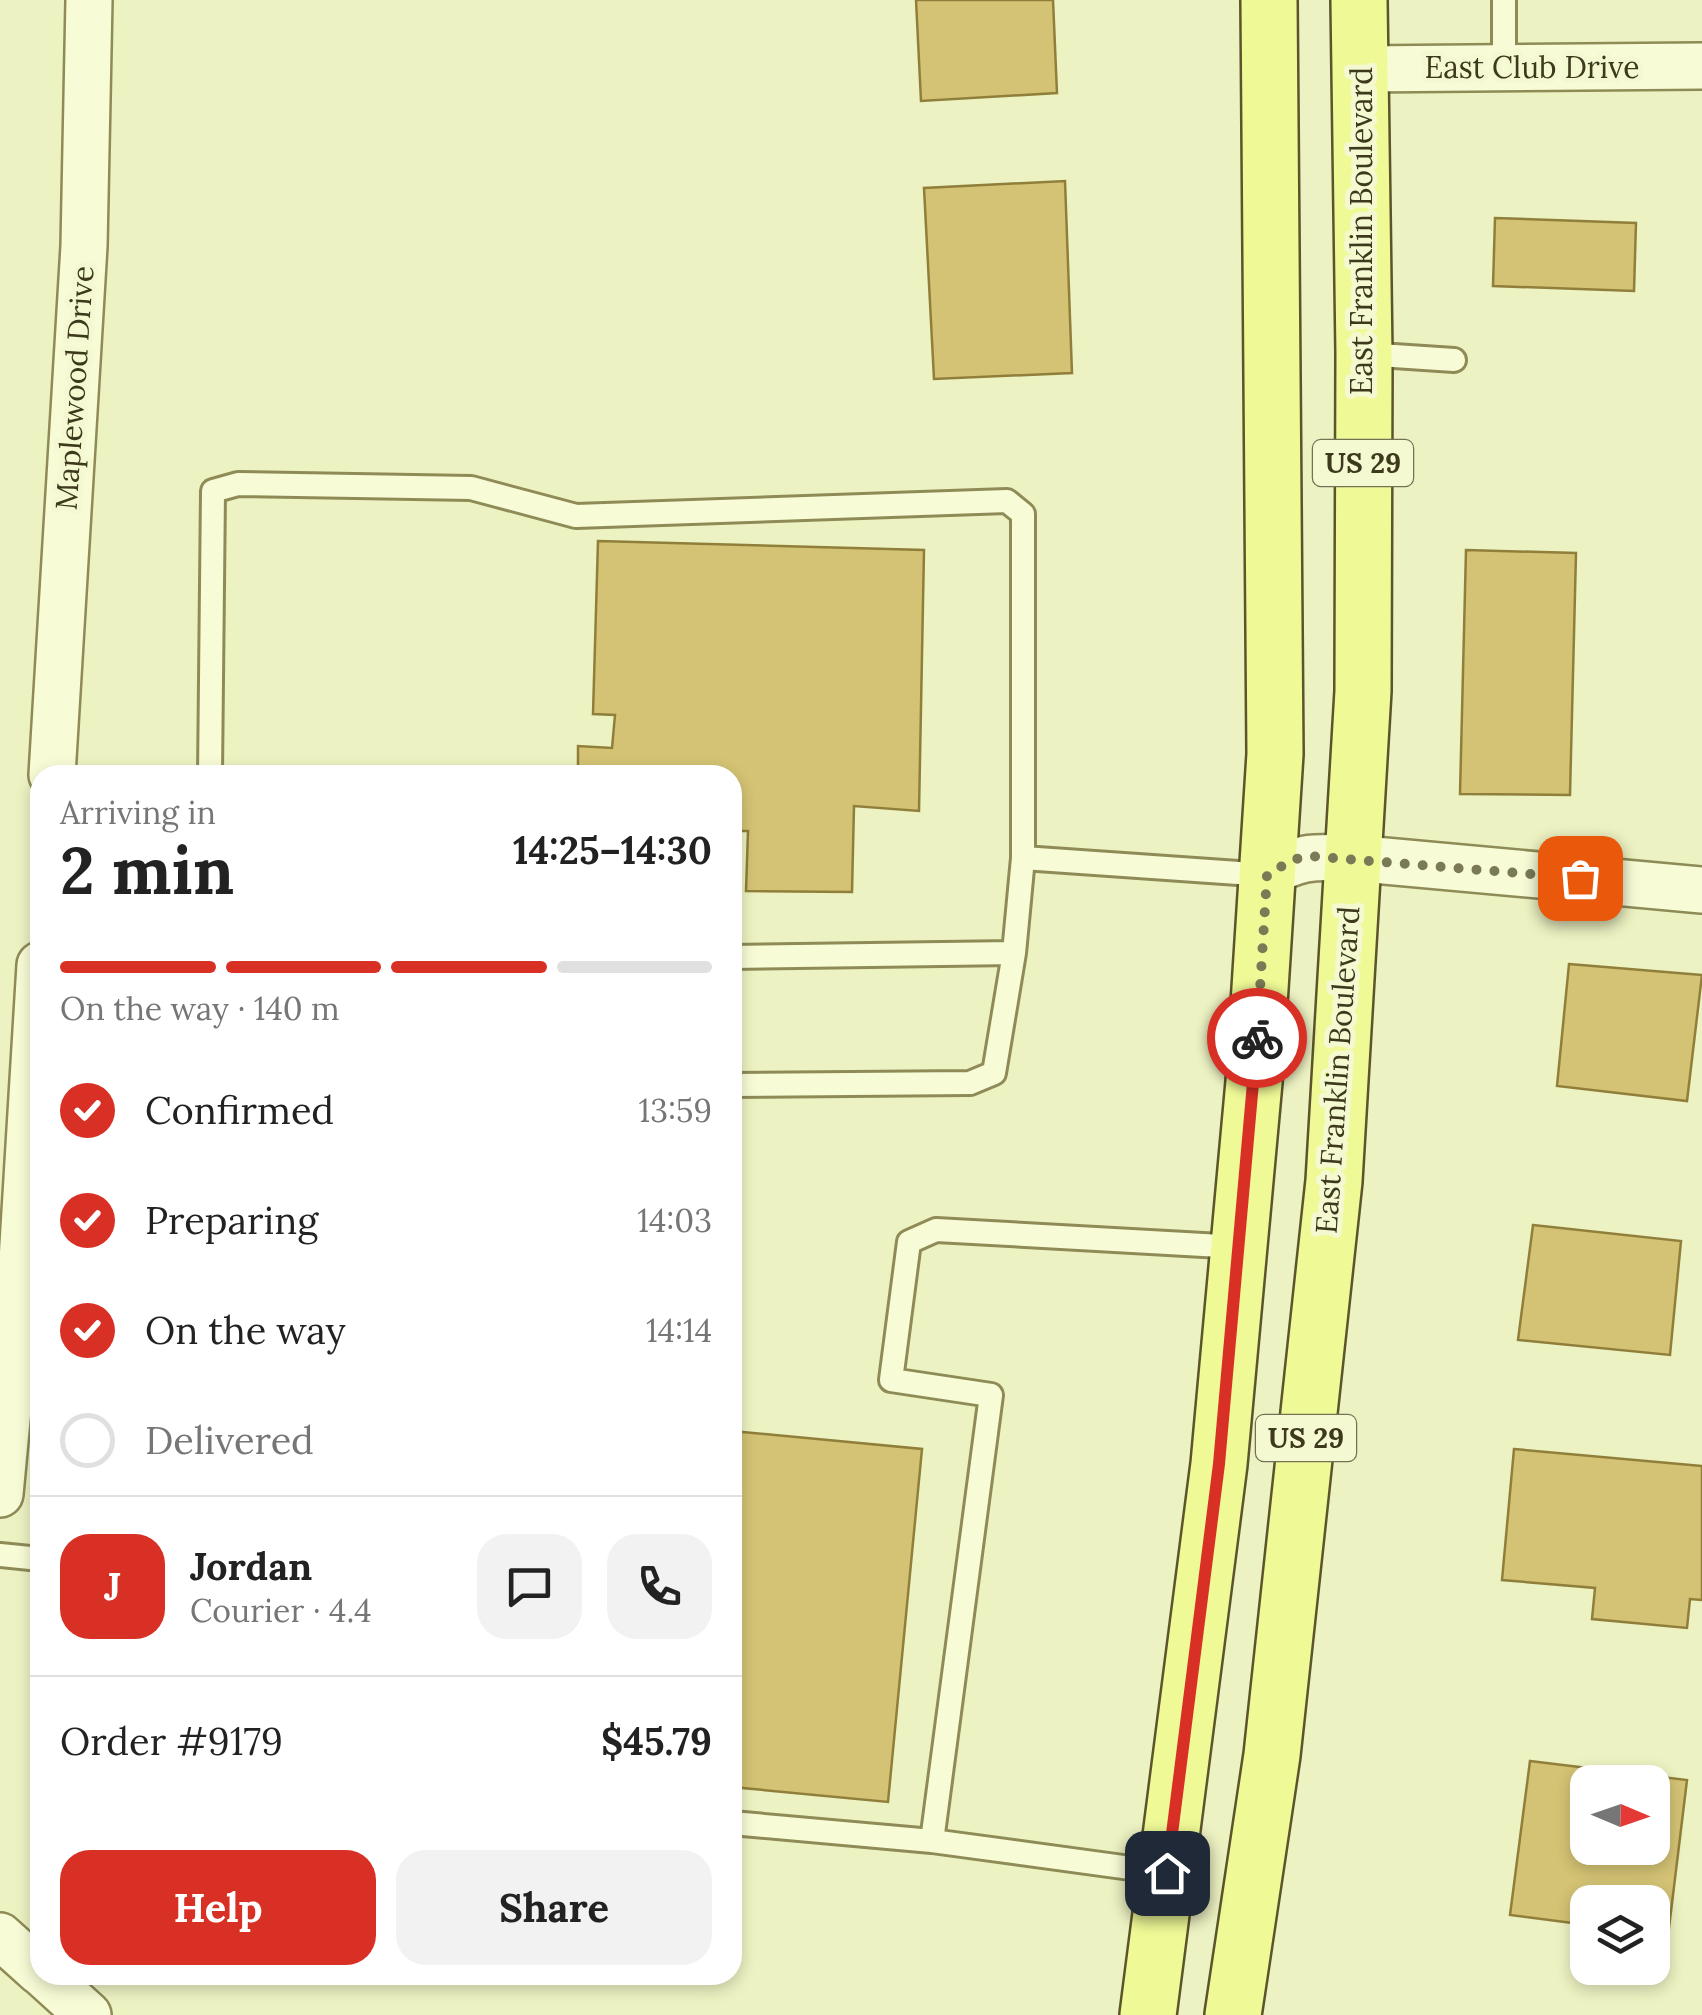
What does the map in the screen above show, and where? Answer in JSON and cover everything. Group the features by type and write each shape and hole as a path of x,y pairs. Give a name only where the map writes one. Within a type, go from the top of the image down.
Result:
{"main road":[{"name":"US 29","path":"1148,2015 1219,1464 1276,754 1270,0"},
{"name":"East Franklin Boulevard","path":"1233,2015 1272,1754 1334,1181 1363,691 1359,0"}],"street":[{"name":"Maplewood Drive","path":"53,765 84,246 88,0"},
{"name":"East Club Drive","path":"1361,69 1702,66"},
{"path":"1267,875 1292,860 1308,856 1702,890"},
{"path":"0,1494 28,1315 30,1256"},
{"path":"0,1936 30,1962"},
{"path":"55,1985 88,2015"}],"lane":[{"path":"1504,0 1504,68"},
{"path":"1364,354 1454,360"},
{"path":"210,765 213,491 238,484 471,488 576,516 1007,500 1023,514 1023,858 1014,953 994,1073 970,1083 742,1085"},
{"path":"1023,858 1267,875"},
{"path":"742,957 1014,953"},
{"path":"932,1841 990,1395 890,1380 909,1242 936,1230 1239,1248"},
{"path":"0,1555 30,1558"},
{"path":"742,1824 932,1841 1167,1873"}],"building":[{"path":"916,0 1053,0 1057,93 921,101"},
{"path":"1065,181 1072,373 934,379 924,188"},
{"path":"1495,218 1636,223 1634,291 1493,286"},
{"path":"598,541 924,550 919,811 854,806 852,892 746,891 748,831 742,831 742,765 578,765 578,746 612,748 615,715 593,714"},
{"path":"1466,550 1576,553 1570,795 1460,794"},
{"path":"1569,964 1702,975 1687,1101 1557,1086"},
{"path":"1533,1225 1681,1241 1670,1355 1518,1340"},
{"path":"742,1432 922,1449 888,1802 742,1788"},
{"path":"1514,1449 1702,1466 1702,1600 1690,1599 1687,1628 1592,1619 1595,1588 1502,1580"},
{"path":"1530,1761 1570,1766 1570,1865 1670,1865 1670,1778 1687,1780 1670,1920 1670,1885 1570,1885 1570,1923 1510,1915"}],"way so far":[{"path":"1257,1038 1267,875 1292,860 1308,856 1352,858 1580,878"}],"route":[{"path":"1167,1873 1219,1464 1257,1038"}]}
